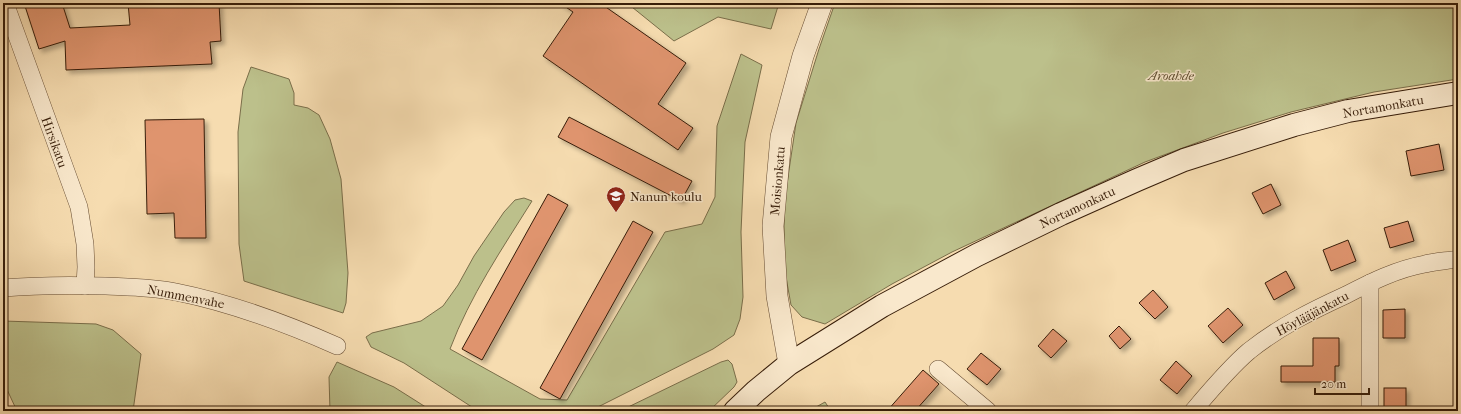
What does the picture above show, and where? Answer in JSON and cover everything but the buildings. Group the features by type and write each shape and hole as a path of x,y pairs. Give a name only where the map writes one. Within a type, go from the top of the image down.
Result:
{"main road":[{"name":"Nortamonkatu","path":"735,411 756,391 789,364 882,306 977,255 1061,214 1184,160 1287,127 1332,115 1404,101 1458,93"}],"street":[{"name":"Hirsikatu","path":"5,3 79,206 85,244 85,286"},
{"name":"Moisionkatu","path":"789,364 777,296 773,226 780,144 803,56 822,3"},
{"name":"Höylääjänkatu","path":"1193,411 1208,393 1248,352 1273,333 1298,317 1396,272 1425,264 1458,259"},
{"path":"1370,283 1370,411"},
{"name":"Nummenvahe","path":"3,288 39,285 137,287 175,292 230,305 301,330 337,346"},
{"path":"938,369 988,411"}],"green space":[{"path":"627,3 779,3 771,29 718,17 674,41"},
{"name":"Aroahde","path":"835,3 1458,3 1458,79 1374,92 1291,112 1223,133 1145,162 952,252 892,284 825,324 802,317 791,305 784,266 784,204 796,123"},
{"path":"741,54 762,65 745,142 741,232 743,297 740,319 734,335 713,349 590,411 478,411 404,363 371,347 366,337 372,333 421,321 443,306 458,285 474,256 504,212 515,200 524,198 532,201 498,255 467,310 450,349 540,399 567,400 665,232 702,224 715,197 717,126"},
{"path":"251,67 289,79 294,93 294,105 308,108 319,115 330,139 341,179 348,273 346,303 343,313 244,281 239,244 238,132 243,89"},
{"path":"3,321 96,324 113,330 141,354 133,411 17,411 3,381"},
{"path":"728,360 732,364 737,382 734,387 709,411 620,411 721,362"},
{"path":"337,362 394,387 432,411 330,411 329,377"},
{"path":"825,402 831,411 809,411"}],"place":[{"name":"Nanun koulu","path":"616,213"}]}
